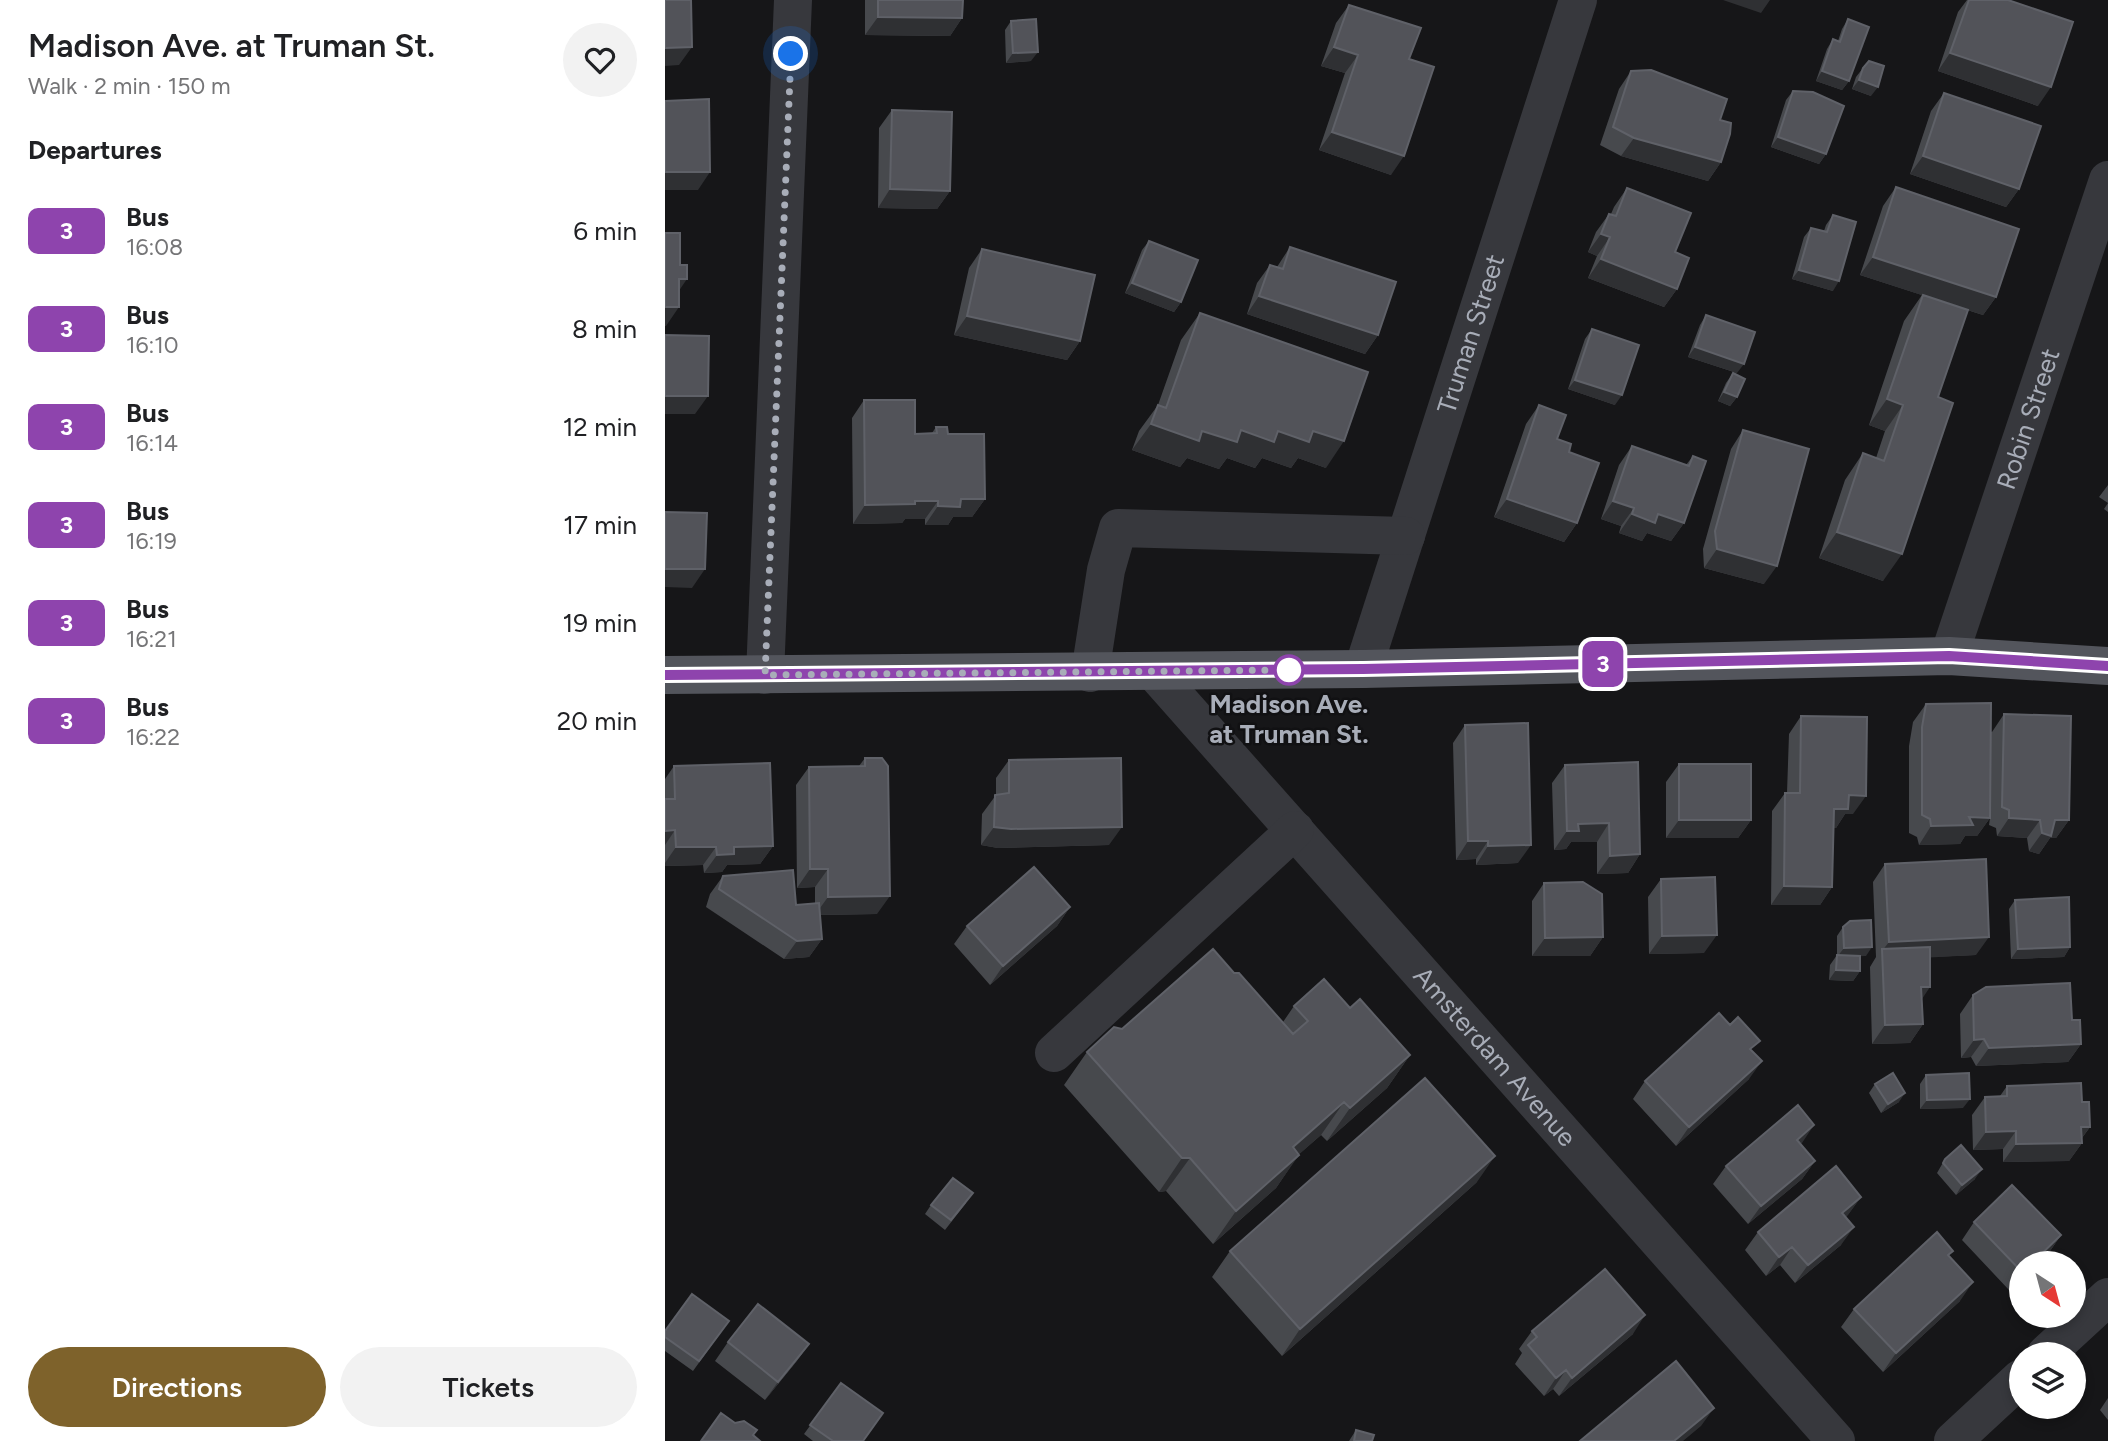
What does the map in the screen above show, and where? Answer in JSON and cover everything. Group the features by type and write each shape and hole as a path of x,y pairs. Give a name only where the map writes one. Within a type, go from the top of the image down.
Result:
{"main road":[{"path":"665,676 1363,669 1949,656 2108,666"}],"street":[{"path":"765,675 793,0"},
{"name":"Truman Street","path":"1363,669 1578,0"},
{"name":"Robin Street","path":"1949,656 2108,180"},
{"path":"1090,673 1106,570 1118,528 1406,536"},
{"name":"Amsterdam Avenue","path":"1154,672 1836,1441"},
{"path":"1054,1054 1295,830"},
{"path":"2059,1342 2108,1297"},
{"path":"1953,1441 2009,1389"}],"building":[{"path":"665,0 691,0 692,47 665,48"},
{"path":"878,0 963,0 962,18 878,17"},
{"path":"1969,0 2008,0 2073,22 2051,87 1950,53"},
{"path":"1349,5 1421,28 1409,59 1434,67 1404,156 1332,132 1358,55 1334,47"},
{"path":"1036,19 1038,52 1013,53 1011,21"},
{"path":"1848,19 1869,27 1849,81 1822,71 1833,39 1840,42"},
{"path":"1869,61 1884,66 1878,87 1859,80"},
{"path":"1651,70 1727,99 1720,120 1731,123 1730,134 1721,162 1634,138 1613,127 1631,71"},
{"path":"1793,91 1813,92 1844,106 1826,154 1778,137"},
{"path":"1944,93 2041,126 2019,189 1923,156"},
{"path":"709,99 710,172 665,172 665,101"},
{"path":"892,110 952,112 950,191 890,189"},
{"path":"1896,187 2019,229 1996,297 1873,257"},
{"path":"1627,188 1691,213 1675,252 1689,258 1677,289 1601,259 1610,237 1601,234 1609,214 1616,216"},
{"path":"1833,215 1856,222 1839,281 1799,270 1811,228 1827,232"},
{"path":"665,233 680,233 680,265 687,265 687,279 679,279 679,307 665,307"},
{"path":"1149,241 1198,260 1181,302 1132,283"},
{"path":"1290,247 1396,282 1378,335 1259,296 1270,265 1283,269"},
{"path":"982,249 1095,275 1080,341 967,316"},
{"path":"1923,295 1968,310 1938,397 1953,403 1902,554 1837,532 1863,453 1884,461 1903,405 1887,399"},
{"path":"1200,313 1368,372 1344,441 1313,431 1309,442 1278,431 1274,442 1241,430 1237,442 1202,431 1199,441 1151,424 1158,405 1166,408"},
{"path":"1706,315 1755,332 1744,364 1695,347"},
{"path":"1592,329 1639,345 1622,395 1575,380"},
{"path":"665,335 709,336 708,396 665,396"},
{"path":"1733,373 1745,379 1737,397 1724,392"},
{"path":"864,400 915,400 915,434 937,433 936,427 947,427 948,434 984,434 985,499 961,499 960,507 938,506 938,501 865,505"},
{"path":"1539,405 1566,415 1557,439 1571,444 1569,452 1599,463 1577,523 1507,499"},
{"path":"1743,430 1809,449 1777,566 1717,549 1715,531"},
{"path":"1632,446 1689,466 1693,456 1706,461 1684,523 1658,514 1655,523 1632,514 1634,508 1613,501"},
{"path":"665,512 707,513 705,569 665,569"},
{"path":"1991,703 1990,818 1969,817 1973,825 1931,826 1930,819 1922,815 1922,727 1926,704"},
{"path":"2004,714 2071,716 2069,820 2055,820 2051,836 2042,833 2040,820 2009,818 2009,810 2002,807"},
{"path":"1801,716 1867,717 1866,796 1849,795 1848,809 1834,809 1832,887 1784,886 1785,793 1800,793"},
{"path":"1528,723 1531,845 1488,846 1488,841 1468,841 1465,725"},
{"path":"865,758 882,758 888,766 890,896 828,897 828,869 810,869 809,767 865,766"},
{"path":"1121,758 1122,827 994,827 995,795 1009,793 1009,760"},
{"path":"1638,762 1640,854 1610,856 1609,823 1578,824 1579,831 1567,831 1565,765"},
{"path":"770,763 773,846 734,847 734,854 717,855 716,847 676,847 675,830 665,831 665,799 675,799 674,766"},
{"path":"1679,764 1751,764 1751,820 1679,820"},
{"path":"1986,859 1989,937 1889,942 1885,864"},
{"path":"1034,867 1070,907 1003,966 967,926"},
{"path":"793,870 796,905 819,903 822,939 797,941 719,889 723,876"},
{"path":"1715,877 1717,935 1662,936 1661,879"},
{"path":"1583,882 1602,894 1603,937 1545,938 1544,883"},
{"path":"2069,897 2070,947 2018,949 2015,900"},
{"path":"1871,920 1872,947 1844,948 1843,927 1850,921"},
{"path":"1930,947 1930,987 1921,987 1923,1024 1885,1025 1882,949"},
{"path":"1213,949 1234,973 1239,973 1293,1034 1308,1021 1294,1006 1324,979 1350,1008 1360,999 1410,1055 1350,1108 1344,1102 1293,1147 1299,1155 1236,1211 1190,1158 1182,1158 1087,1052 1114,1027 1122,1029"},
{"path":"1837,955 1860,956 1860,971 1836,970"},
{"path":"2070,983 2072,1020 2080,1020 2081,1044 1989,1048 1984,1039 1974,1040 1973,995 1986,987"},
{"path":"1719,1013 1730,1025 1738,1017 1760,1041 1750,1049 1762,1061 1689,1127 1645,1081"},
{"path":"1893,1073 1905,1093 1888,1104 1875,1084"},
{"path":"1969,1073 1970,1099 1927,1100 1926,1075"},
{"path":"1425,1078 1495,1156 1300,1329 1230,1251"},
{"path":"2081,1083 2082,1102 2089,1102 2090,1127 2081,1127 2082,1143 2016,1144 2016,1131 1986,1132 1985,1097 2007,1096 2007,1086"},
{"path":"1798,1105 1814,1125 1797,1140 1815,1161 1761,1206 1726,1166"},
{"path":"1961,1145 1982,1169 1962,1185 1943,1163"},
{"path":"1836,1166 1861,1197 1842,1213 1854,1227 1808,1265 1792,1247 1779,1257 1758,1232"},
{"path":"953,1178 973,1193 951,1220 931,1205"},
{"path":"2012,1185 2061,1235 2044,1251 2009,1251 2009,1258 1974,1222"},
{"path":"1937,1232 1953,1251 1948,1255 1973,1282 1896,1353 1854,1309"},
{"path":"1605,1269 1645,1315 1572,1378 1566,1370 1556,1378 1528,1345 1537,1337 1532,1331"},
{"path":"692,1294 729,1321 699,1361 665,1337 665,1331"},
{"path":"758,1304 809,1344 778,1382 728,1342"},
{"path":"1676,1361 1714,1408 1674,1441 1580,1441"},
{"path":"841,1383 883,1413 863,1441 833,1441 810,1425"},
{"path":"721,1413 735,1423 744,1421 757,1430 753,1435 760,1441 701,1441"},
{"path":"1356,1430 1374,1435 1372,1441 1354,1441"}],"bus line":[{"name":"3","path":"665,675 1111,673 1949,656 2108,666"}],"place":[{"name":"Madison Ave. at Truman St.","path":"1289,670"}],"route":[{"path":"791,54 765,675 1289,670"}]}
